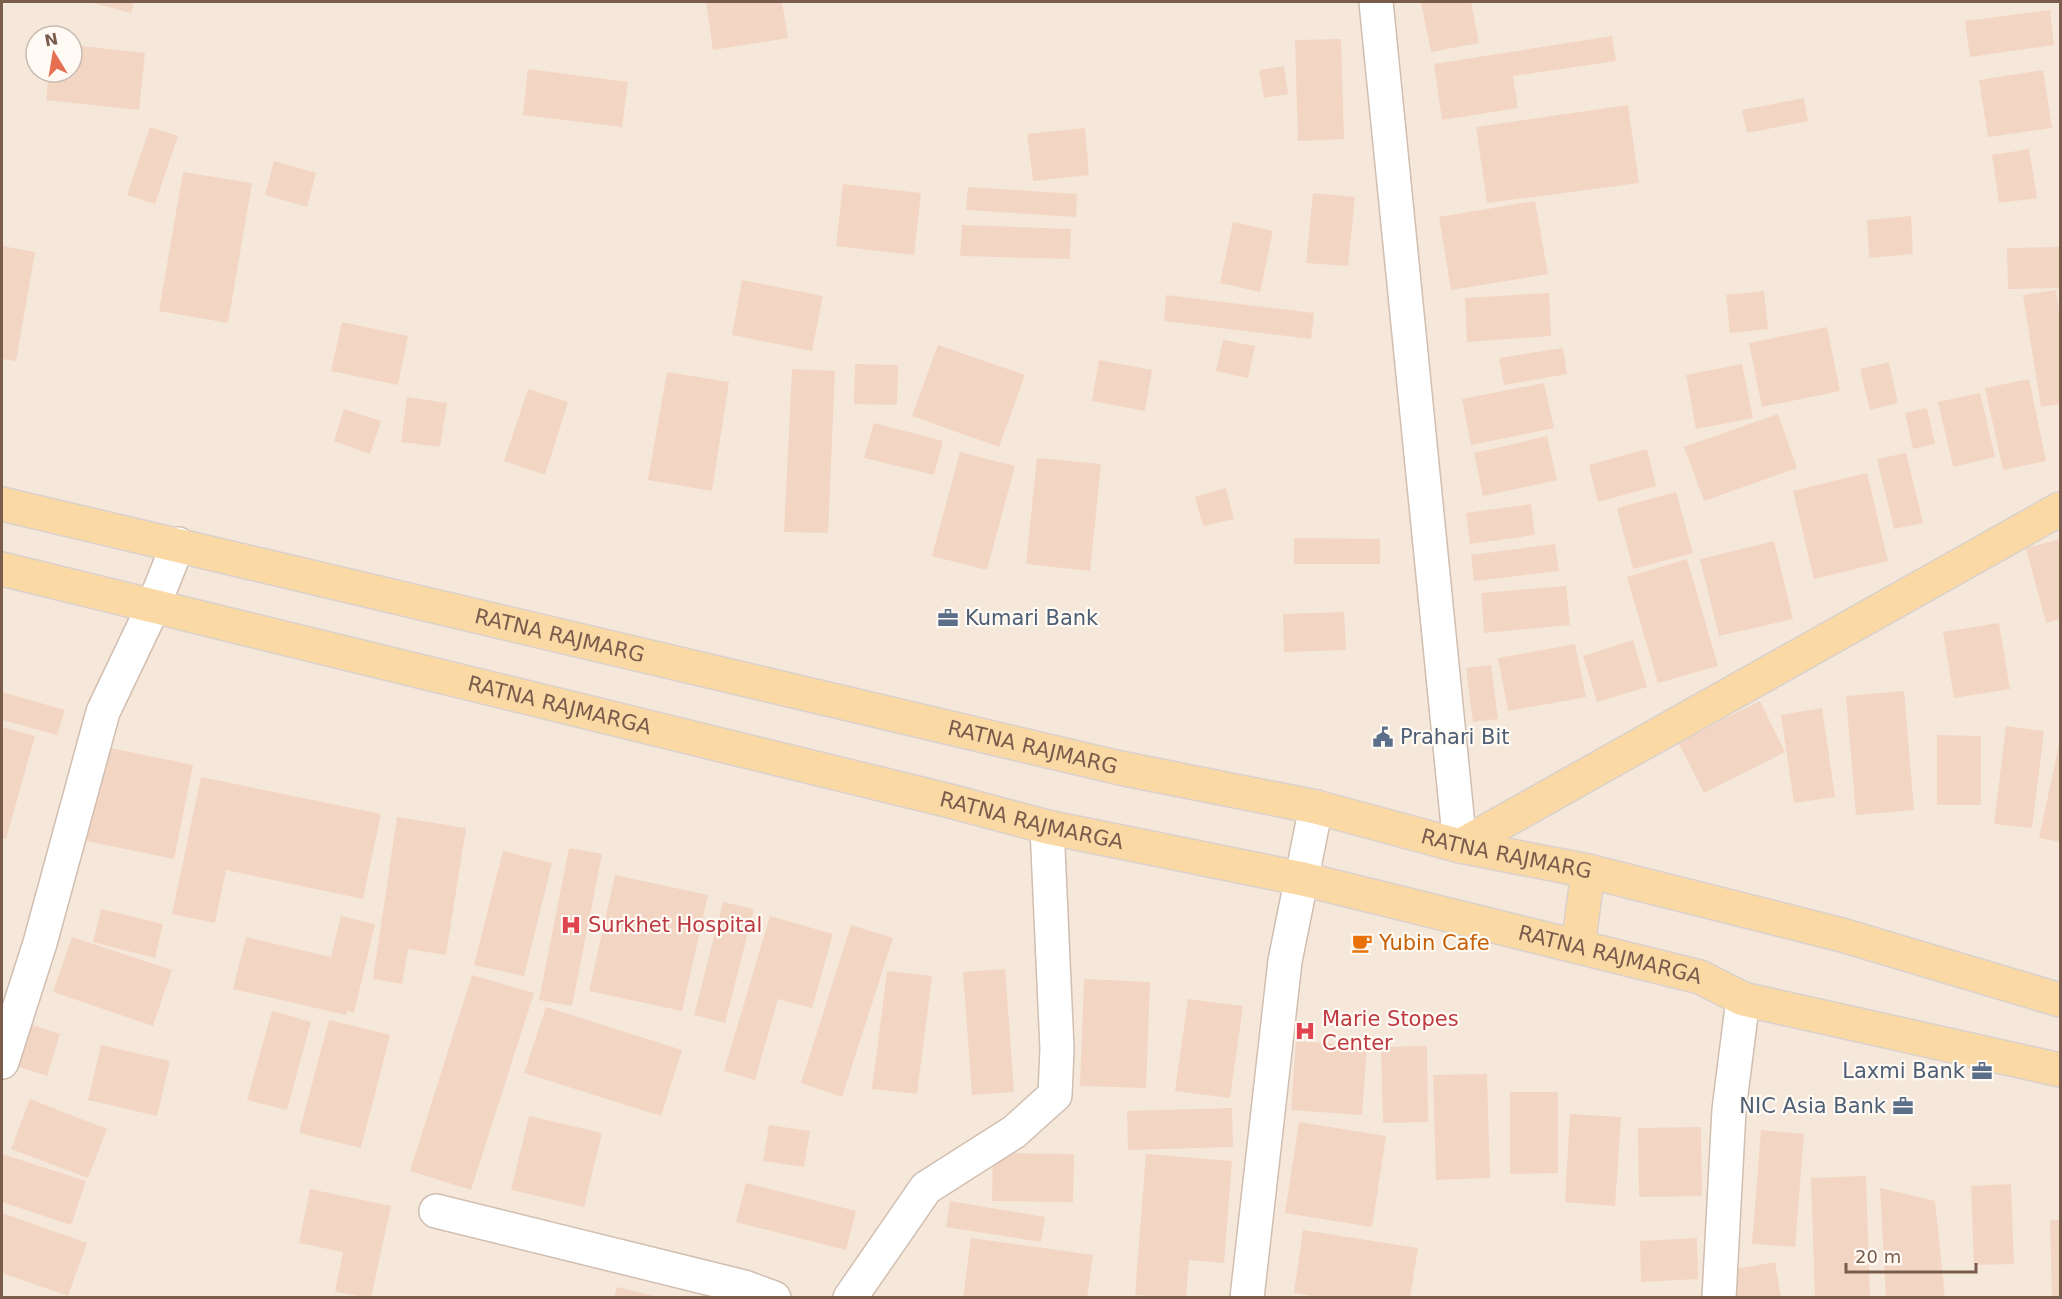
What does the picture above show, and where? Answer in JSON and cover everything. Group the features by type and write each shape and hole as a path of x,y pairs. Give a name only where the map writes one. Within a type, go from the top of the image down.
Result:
{"main road":[{"name":"RATNA RAJMARG","path":"2,504 1120,768 1316,807 1460,846 1588,871 1842,935 2061,1000"},
{"path":"1460,846 2061,509"},
{"name":"RATNA RAJMARGA","path":"2,569 950,801 1047,827 1303,879 1700,977 1743,999 2061,1070"},
{"path":"1578,947 1588,871"}],"street":[{"path":"1376,2 1460,846"},
{"path":"2,1062 40,943 103,712 153,607 178,544"},
{"path":"1247,1298 1285,961 1316,807"},
{"path":"850,1298 926,1188 1014,1132 1055,1095 1057,1049 1047,827"},
{"path":"1719,1298 1729,1110 1743,999"},
{"path":"436,1211 744,1287 774,1298"}],"shaded area":[{"path":"2,2 2060,2 2060,1297 2,1297"}],"building":[{"path":"90,2 134,2 131,13"},
{"path":"706,2 782,2 788,38 713,50"},
{"path":"1421,2 1471,2 1479,43 1431,52"},
{"path":"2050,10 2054,45 1970,57 1965,21"},
{"path":"1612,36 1616,61 1513,76 1518,108 1442,120 1434,64"},
{"path":"1341,39 1344,139 1298,141 1295,40"},
{"path":"84,46 145,53 139,110 46,100 48,84 84,84"},
{"path":"1284,66 1288,94 1264,98 1259,70"},
{"path":"528,69 628,82 622,127 523,115"},
{"path":"2043,70 2052,128 1988,137 1979,80"},
{"path":"1804,98 1808,121 1747,133 1742,110"},
{"path":"1628,105 1639,183 1487,203 1476,127"},
{"path":"150,127 178,136 155,204 127,195"},
{"path":"1085,128 1089,175 1033,181 1027,134"},
{"path":"2029,149 2037,198 1999,203 1992,155"},
{"path":"274,161 316,173 307,207 265,195"},
{"path":"183,172 252,183 228,323 159,311"},
{"path":"843,184 921,193 914,255 836,246"},
{"path":"968,187 1077,194 1076,217 966,210"},
{"path":"1313,193 1355,197 1348,266 1306,263"},
{"path":"1535,201 1548,274 1451,290 1439,217"},
{"path":"1911,216 1913,254 1869,258 1867,220"},
{"path":"1233,222 1273,231 1260,292 1220,283"},
{"path":"962,225 1071,229 1070,259 960,256"},
{"path":"2,246 35,252 16,361 2,359"},
{"path":"2060,247 2060,288 2008,289 2007,248"},
{"path":"742,280 823,296 812,351 732,335"},
{"path":"2056,290 2060,319 2060,404 2041,407 2023,295"},
{"path":"1764,291 1768,329 1730,333 1726,295"},
{"path":"1549,293 1551,336 1467,342 1465,298"},
{"path":"1166,295 1314,313 1311,339 1164,321"},
{"path":"342,322 408,336 398,385 331,371"},
{"path":"1827,327 1840,391 1762,407 1749,343"},
{"path":"1223,340 1255,346 1248,378 1216,371"},
{"path":"938,345 1025,375 999,447 912,416"},
{"path":"1563,348 1567,374 1504,385 1499,358"},
{"path":"1099,360 1152,370 1145,411 1092,401"},
{"path":"1889,362 1898,403 1870,410 1860,369"},
{"path":"855,364 898,365 897,405 854,404"},
{"path":"1742,364 1753,418 1696,429 1686,375"},
{"path":"792,369 835,371 828,533 784,532"},
{"path":"667,372 729,382 712,491 648,480"},
{"path":"2029,379 2046,461 2003,470 1985,388"},
{"path":"1544,383 1554,428 1471,445 1462,399"},
{"path":"528,389 568,402 545,475 504,461"},
{"path":"1980,393 1995,457 1953,467 1938,402"},
{"path":"407,397 447,403 440,447 401,442"},
{"path":"1927,408 1935,444 1913,449 1905,413"},
{"path":"344,409 381,421 370,454 334,441"},
{"path":"1778,414 1797,468 1704,501 1684,447"},
{"path":"874,423 943,441 934,475 864,458"},
{"path":"1547,436 1557,480 1483,496 1474,453"},
{"path":"1647,449 1656,486 1598,502 1589,465"},
{"path":"960,452 1015,466 987,570 932,556"},
{"path":"1906,453 1923,523 1894,529 1877,459"},
{"path":"1037,458 1101,464 1090,571 1026,564"},
{"path":"1867,473 1888,561 1814,579 1793,491"},
{"path":"1226,488 1234,519 1203,526 1195,497"},
{"path":"1676,492 1693,553 1633,569 1617,508"},
{"path":"1531,504 1535,535 1470,544 1466,513"},
{"path":"1294,538 1380,539 1380,564 1294,564"},
{"path":"2060,539 2060,619 2046,623 2026,548"},
{"path":"1774,541 1793,619 1719,636 1700,559"},
{"path":"1555,544 1559,571 1474,581 1471,555"},
{"path":"1687,559 1718,666 1658,683 1627,577"},
{"path":"1566,586 1570,625 1484,633 1481,593"},
{"path":"1344,612 1346,650 1284,652 1283,614"},
{"path":"1999,623 2010,689 1954,698 1943,632"},
{"path":"1633,640 1647,687 1597,702 1583,656"},
{"path":"1575,644 1586,697 1508,711 1498,658"},
{"path":"1491,665 1498,719 1473,722 1466,668"},
{"path":"1904,691 1914,810 1856,815 1846,696"},
{"path":"2,692 65,710 57,735 2,720"},
{"path":"1760,701 1785,752 1704,793 1678,742"},
{"path":"1822,708 1835,797 1794,803 1781,715"},
{"path":"2006,726 2044,731 2032,828 1994,824"},
{"path":"2,727 35,736 6,839 2,838"},
{"path":"1937,735 1981,736 1981,805 1937,805"},
{"path":"2060,740 2060,842 2039,838"},
{"path":"101,746 193,765 174,859 82,840"},
{"path":"201,777 381,814 363,899 226,870 215,923 172,914"},
{"path":"397,817 466,828 446,955 408,949 402,984 373,979"},
{"name":"Surkhet Hospital","path":"569,848 602,854 572,1006 539,1000"},
{"path":"503,851 552,863 524,976 474,965"},
{"path":"615,875 708,895 682,1011 589,991"},
{"path":"723,902 754,909 725,1023 694,1015"},
{"path":"101,909 163,924 155,958 93,942"},
{"path":"341,916 375,924 354,1013 347,1011 346,1015 233,989 246,937 331,957"},
{"path":"770,916 833,934 812,1008 778,999 755,1080 724,1071"},
{"path":"851,925 893,938 842,1097 801,1083"},
{"path":"72,937 172,970 153,1026 53,992"},
{"path":"1005,969 1014,1092 972,1095 963,972"},
{"path":"887,971 932,976 917,1094 872,1089"},
{"path":"472,975 534,993 471,1190 410,1171"},
{"path":"1084,979 1150,982 1146,1088 1080,1086"},
{"path":"1188,999 1243,1006 1230,1098 1175,1091"},
{"path":"546,1007 682,1050 661,1116 524,1073"},
{"path":"272,1011 311,1022 287,1110 247,1100"},
{"path":"329,1020 390,1035 361,1148 299,1133"},
{"path":"23,1022 60,1034 47,1076 10,1064"},
{"path":"1296,1041 1367,1046 1362,1115 1291,1110"},
{"path":"101,1045 170,1061 157,1116 88,1100"},
{"path":"1427,1046 1428,1122 1383,1123 1381,1047"},
{"path":"1487,1074 1490,1178 1436,1180 1433,1075"},
{"path":"1510,1092 1558,1092 1558,1173 1510,1174"},
{"path":"30,1099 107,1129 88,1178 11,1149"},
{"path":"1232,1108 1233,1147 1128,1150 1127,1111"},
{"path":"1570,1114 1621,1117 1615,1206 1565,1202"},
{"path":"529,1116 602,1133 584,1207 511,1190"},
{"path":"1299,1122 1386,1136 1372,1227 1285,1213"},
{"path":"769,1125 810,1131 804,1167 763,1161"},
{"path":"1701,1127 1702,1196 1639,1197 1638,1128"},
{"path":"1761,1130 1804,1134 1795,1247 1752,1244"},
{"path":"993,1153 1074,1154 1073,1202 992,1201"},
{"path":"2,1154 86,1181 71,1225 2,1202"},
{"path":"1146,1154 1232,1161 1224,1263 1189,1260 1186,1298 1135,1295"},
{"path":"1866,1176 1870,1298 1815,1298 1811,1178"},
{"path":"746,1183 856,1211 846,1250 736,1222"},
{"path":"2011,1184 2014,1264 1974,1265 1971,1186"},
{"path":"1880,1188 1935,1201 1945,1298 1886,1298"},
{"path":"310,1189 391,1206 371,1298 335,1292 343,1252 299,1243"},
{"path":"950,1201 1045,1217 1041,1242 946,1227"},
{"path":"2,1213 87,1243 68,1296 2,1273"},
{"path":"2050,1220 2060,1220 2060,1298 2052,1298"},
{"path":"1303,1230 1418,1248 1410,1298 1325,1298 1294,1293"},
{"path":"971,1238 1093,1255 1087,1298 963,1298"},
{"path":"1697,1238 1698,1279 1641,1282 1640,1241"},
{"path":"1775,1262 1781,1298 1730,1298 1725,1271"},
{"path":"617,1287 659,1297 659,1298 614,1298"}],"place":[{"name":"Kumari Bank","path":"948,618"},
{"name":"Prahari Bit","path":"1383,737"},
{"name":"Surkhet Hospital","path":"571,925"},
{"name":"Yubin Cafe","path":"1362,943"},
{"name":"Marie Stopes Center","path":"1305,1031"},
{"name":"Laxmi Bank","path":"1982,1071"},
{"name":"NIC Asia Bank","path":"1903,1106"}]}
